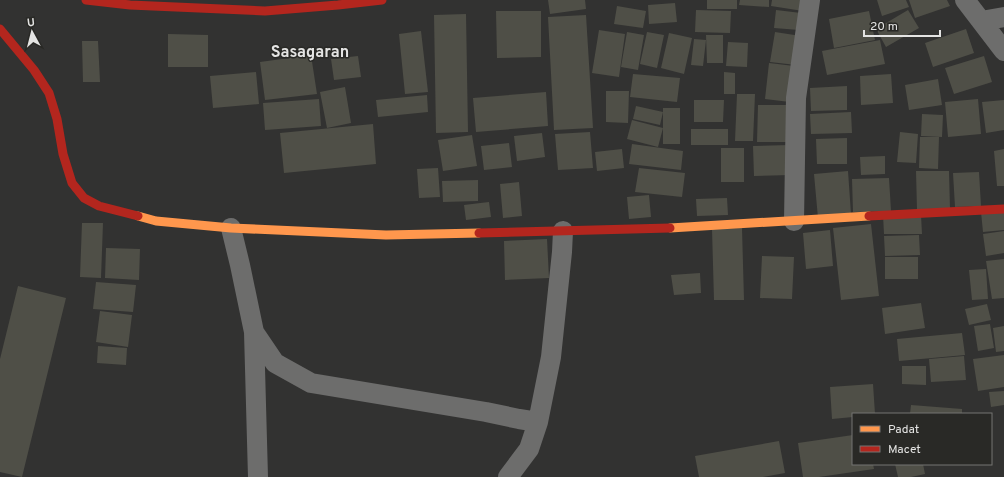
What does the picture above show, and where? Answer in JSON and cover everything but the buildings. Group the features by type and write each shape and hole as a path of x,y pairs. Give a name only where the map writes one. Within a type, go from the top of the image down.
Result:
{"street":[{"path":"86,0 130,6 265,11 382,0"},
{"path":"794,221 796,98 810,0"},
{"path":"965,0 1004,51"},
{"path":"981,21 1004,17"},
{"path":"0,29 34,70 49,93 57,119 63,154 72,183 84,198 99,206 156,221 231,228 386,235 652,229 853,218 893,214 1004,209"},
{"path":"231,228 254,332 258,477"},
{"path":"508,477 529,449 538,422 551,357 562,252 562,231"},
{"path":"254,332 275,363 311,383 538,422"}],"traffic: slow":[{"path":"138,216 156,221 231,228 386,235 479,233"},
{"path":"670,228 869,216"}],"traffic: jam":[{"path":"86,0 130,5 265,11 382,0"},
{"path":"0,29 34,70 49,93 57,119 63,154 72,183 84,198 99,206 138,216"},
{"path":"869,216 1004,209"},
{"path":"479,233 670,228"}],"district":[{"name":"Sasagaran","path":"310,51"}]}
